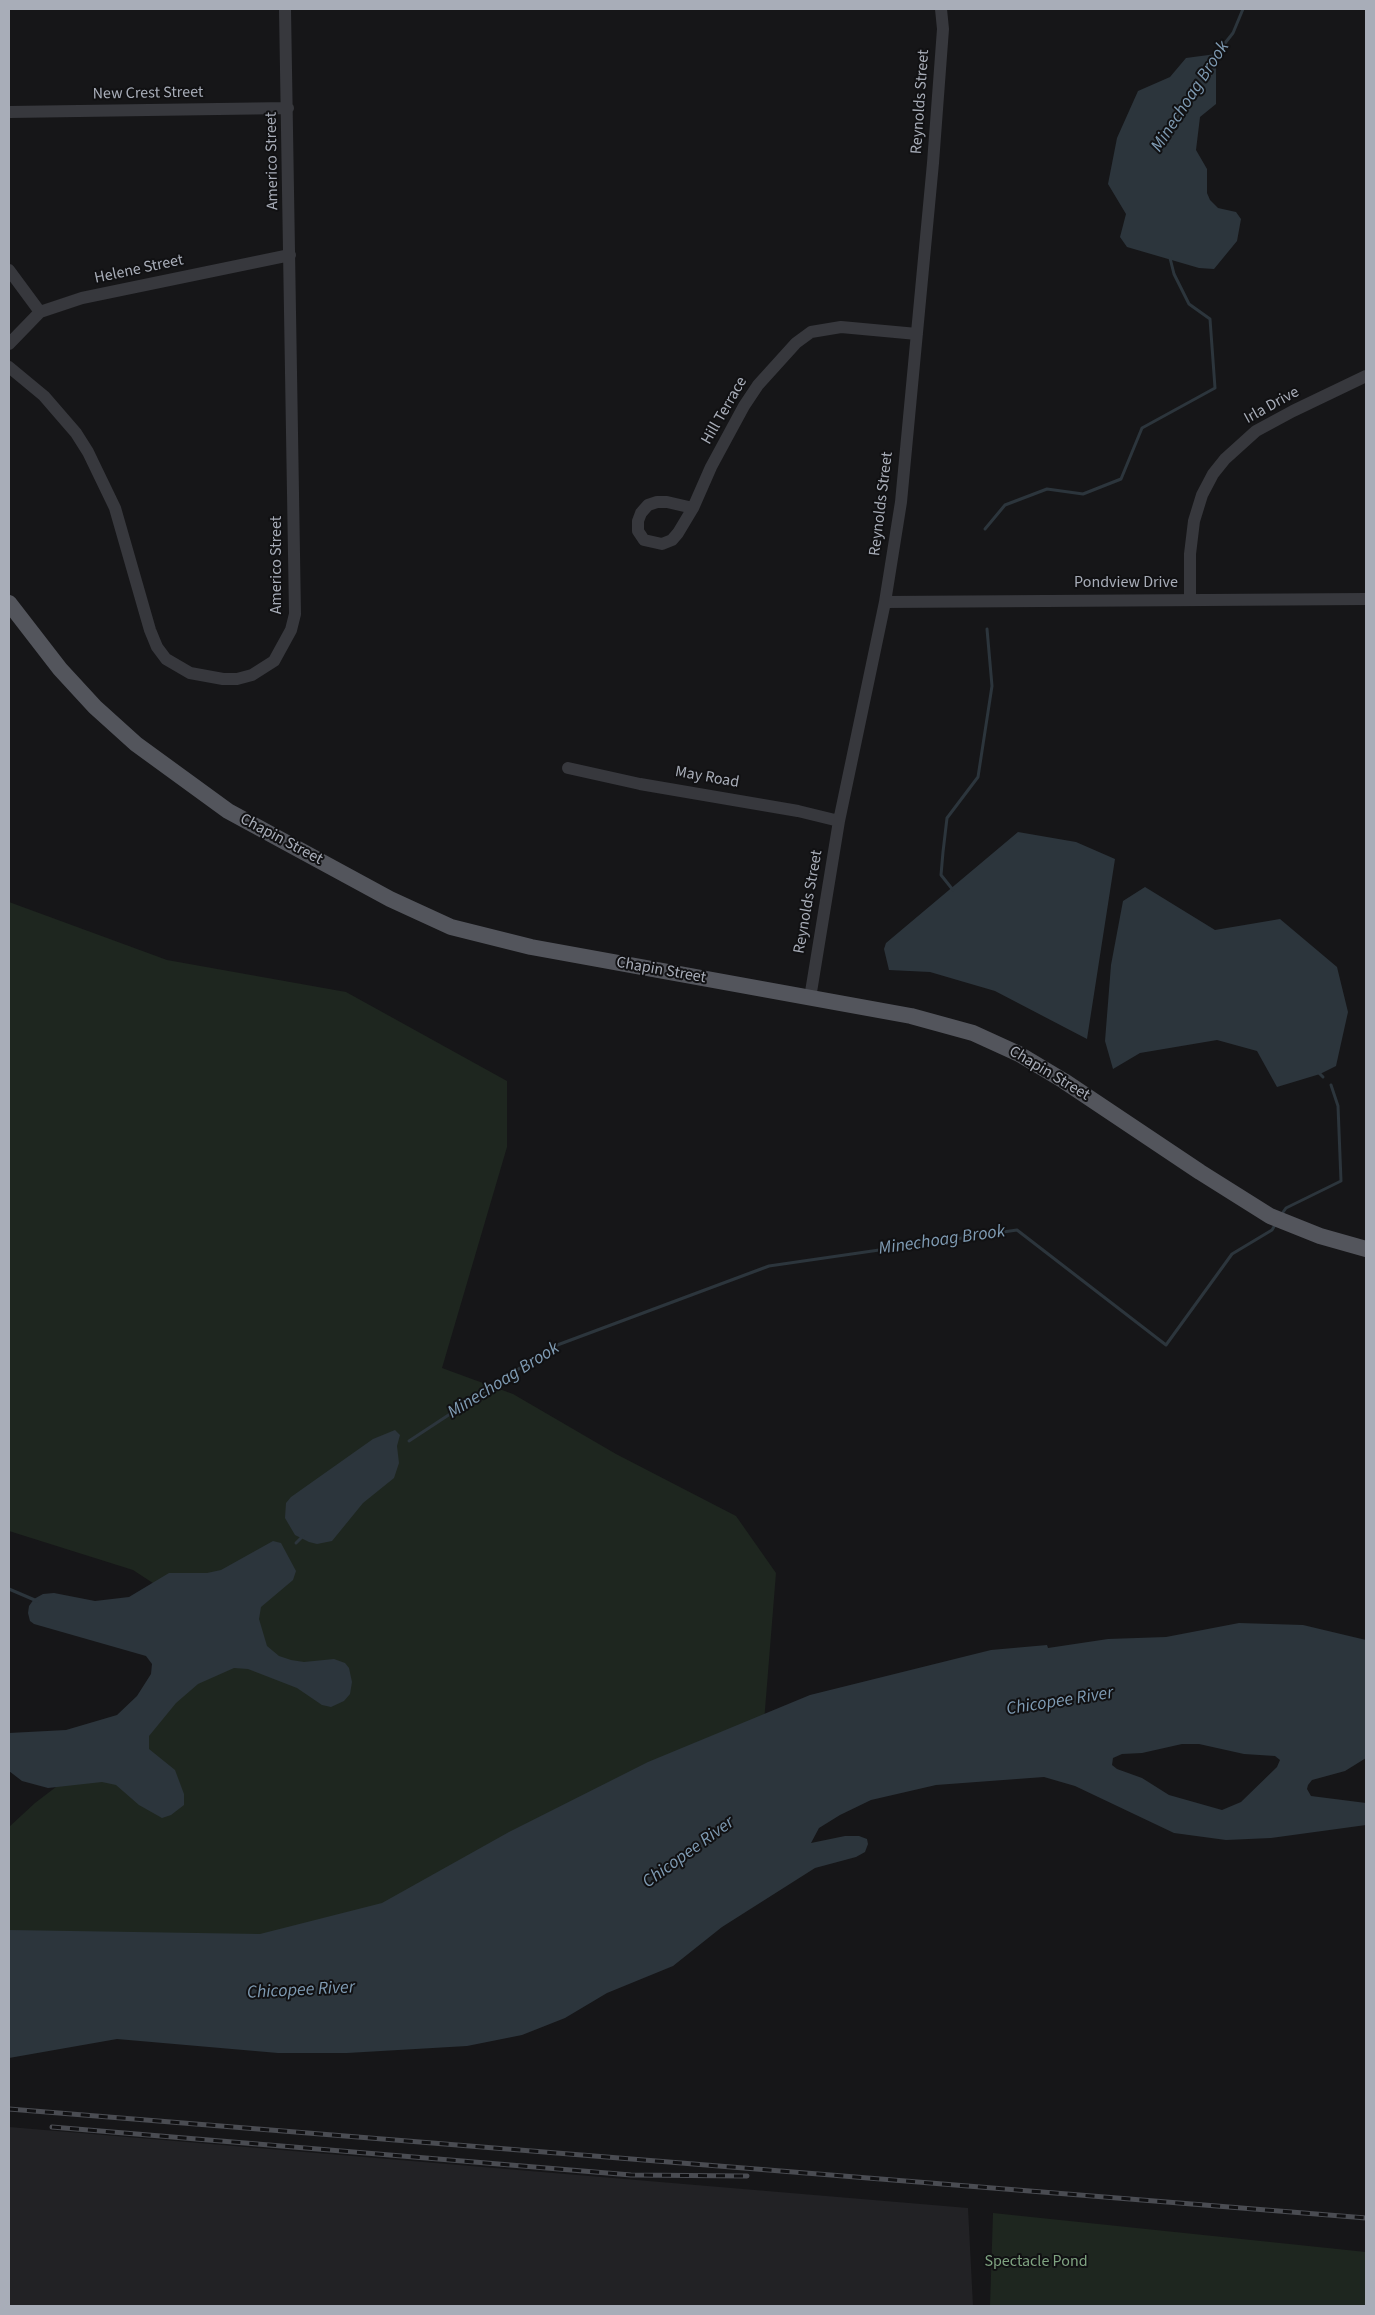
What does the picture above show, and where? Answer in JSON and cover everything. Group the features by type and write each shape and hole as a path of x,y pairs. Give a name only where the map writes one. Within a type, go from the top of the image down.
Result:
{"main road":[{"name":"Chapin Street","path":"9,603 60,669 95,707 136,744 228,810 390,899 451,927 531,947 911,1016 956,1028 995,1043 1064,1081 1200,1172 1278,1219 1366,1249"}],"street":[{"name":"Americo Street","path":"9,367 44,396 76,432 92,459 115,508 150,630 157,647 166,659 177,667 208,677 237,679 252,674 274,660 291,630 295,614 285,9"},
{"name":"Reynolds Street","path":"810,998 839,821 885,602 900,502 917,334 943,29 941,9"},
{"name":"New Crest Street","path":"9,112 288,108"},
{"name":"Helene Street","path":"9,344 40,312 82,298 290,255"},
{"path":"9,270 40,312"},
{"name":"Hill Terrace","path":"693,508 711,466 744,406 758,385 796,343 811,332 841,328 917,334"},
{"name":"Irla Drive","path":"1190,599 1190,554 1194,521 1202,495 1213,474 1225,459 1256,431 1366,376"},
{"name":"Pondview Drive","path":"885,602 1366,599"},
{"name":"May Road","path":"568,768 640,784 798,811 839,821"}],"shaded area":[{"path":"9,2127 968,2208 973,2306 9,2306"}],"green space":[{"path":"9,902 167,960 346,992 507,1081 507,1147 442,1368 513,1394 616,1454 736,1516 776,1573 764,1722 317,1941 9,1941 9,1827 35,1803 137,1725 194,1610 133,1570 9,1531"},
{"name":"Spectacle Pond","path":"993,2213 1366,2252 1366,2306 990,2306"}],"water":[{"path":"1216,54 1216,104 1200,117 1196,150 1207,169 1207,193 1210,200 1218,208 1236,212 1241,219 1237,241 1214,269 1199,268 1127,247 1120,237 1126,214 1108,184 1117,138 1138,91 1170,77 1186,58"},
{"path":"1018,832 1076,842 1115,859 1087,1039 995,991 930,972 889,970 884,949 886,943"},
{"path":"1145,887 1215,930 1280,919 1337,967 1348,1012 1336,1066 1320,1074 1277,1087 1257,1051 1217,1040 1140,1053 1113,1069 1105,1041 1111,965 1123,901"},
{"path":"395,1430 400,1435 397,1446 399,1463 394,1478 363,1503 332,1541 317,1544 295,1535 285,1518 286,1503 291,1497 373,1439"},
{"path":"273,1541 281,1543 296,1571 293,1580 261,1607 259,1619 267,1646 279,1656 291,1660 304,1662 334,1659 345,1663 349,1668 352,1682 350,1694 344,1701 331,1707 322,1705 297,1688 248,1669 234,1668 198,1684 176,1703 149,1736 149,1749 175,1770 184,1794 184,1805 171,1815 162,1818 139,1805 116,1785 102,1782 48,1788 22,1781 9,1771 9,1733 66,1730 117,1715 137,1696 151,1674 152,1664 146,1656 34,1624 30,1621 28,1613 29,1606 34,1599 43,1594 54,1593 95,1601 129,1597 169,1573 207,1573 221,1570"},
{"name":"Chicopee River","path":"1239,1623 1303,1625 1366,1640 1366,1758 1345,1771 1312,1780 1307,1789 1311,1796 1366,1803 1366,1825 1271,1838 1226,1840 1174,1833 1075,1786 1044,1777 936,1785 871,1800 840,1815 819,1828 811,1843 845,1836 859,1836 867,1839 868,1844 865,1852 856,1857 815,1868 722,1927 673,1966 607,1993 565,2018 522,2035 467,2046 347,2053 278,2053 117,2039 9,2058 9,1930 260,1934 382,1903 509,1832 648,1762 810,1695 991,1650 1047,1645 1048,1648 1108,1639 1166,1637","holes":["1182,1744 1199,1744 1244,1754 1275,1756 1280,1760 1277,1767 1241,1802 1222,1810 1169,1795 1142,1778 1117,1769 1112,1765 1113,1758 1122,1754 1142,1753"]}],"waterway":[{"name":"Minechoag Brook","path":"1214,57 1233,33 1243,9"},
{"name":"Minechoag Brook","path":"985,529 1005,505 1047,489 1083,494 1121,479 1142,428 1215,388 1210,319 1189,304 1174,274 1170,258"},
{"name":"Minechoag Brook","path":"953,890 941,875 947,818 978,777 992,686 987,629"},
{"name":"Minechoag Brook","path":"1318,1072 1323,1077"},
{"name":"Minechoag Brook","path":"1281,1215 1286,1208 1341,1181 1338,1106 1331,1085"},
{"name":"Minechoag Brook","path":"409,1441 552,1347 769,1266 1017,1230 1166,1345 1232,1254 1272,1230 1275,1225"},
{"name":"Minechoag Brook","path":"296,1543 303,1536"},
{"name":"Minechoag Brook","path":"9,1589 37,1601"}],"railway":[{"path":"9,2109 1366,2218"},
{"path":"52,2127 631,2175 747,2176"}]}
